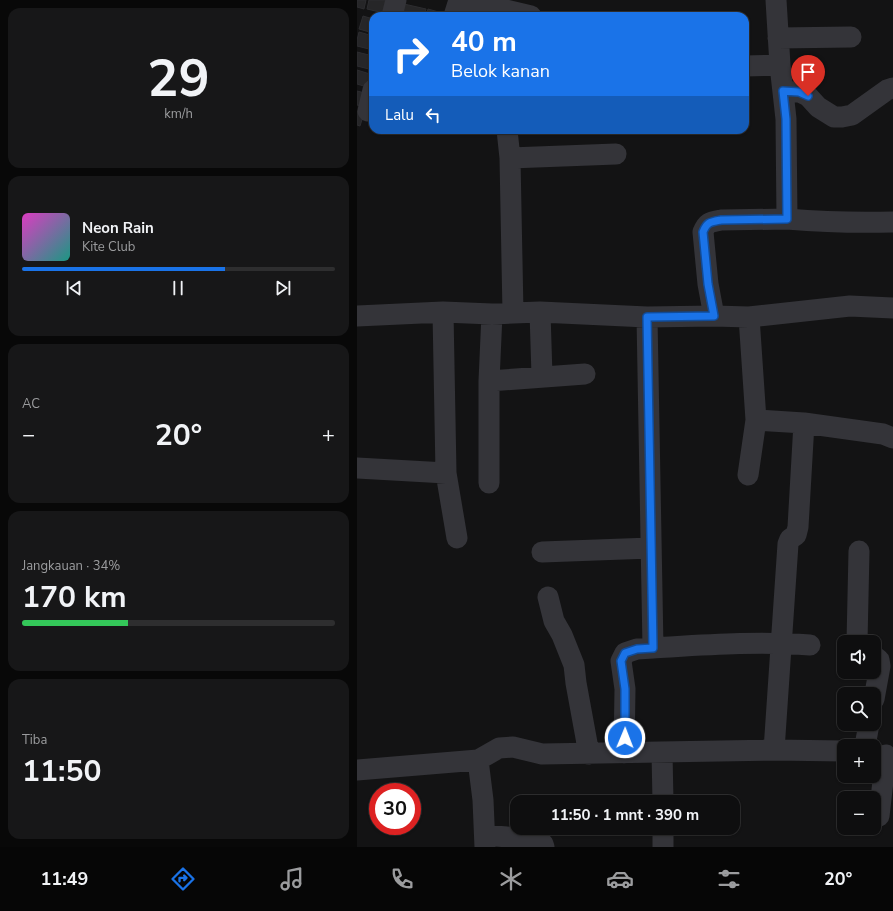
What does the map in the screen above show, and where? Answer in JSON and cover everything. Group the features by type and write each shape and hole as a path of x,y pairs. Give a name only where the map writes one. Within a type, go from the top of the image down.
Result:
{"street":[{"path":"393,12 396,0"},
{"path":"456,12 459,0"},
{"path":"464,0 528,12"},
{"path":"776,0 780,65 786,119 787,219"},
{"path":"779,38 851,37"},
{"path":"749,66 780,65"},
{"path":"783,91 799,92 808,96 818,108 834,117 842,117 852,115 887,90 893,88"},
{"path":"368,111 369,107"},
{"path":"507,134 510,158 513,312"},
{"path":"510,158 616,154"},
{"path":"714,316 708,284 703,232 706,225 721,220 787,219 818,222 893,222"},
{"path":"357,316 443,312 491,314 541,312 647,317 749,317 849,306 893,308"},
{"path":"443,312 446,473 457,538"},
{"path":"541,312 541,376"},
{"path":"489,483 489,381 491,314"},
{"path":"647,317 653,648"},
{"path":"748,475 756,420 749,317"},
{"path":"489,381 541,376 585,374"},
{"path":"756,420 804,423 872,432 893,438"},
{"path":"774,750 787,544 790,539 796,535 798,527 804,423"},
{"path":"357,468 446,473"},
{"path":"542,552 651,548"},
{"path":"857,635 859,550"},
{"path":"548,597 555,621 574,665 589,754"},
{"path":"624,753 625,689 621,661 625,653 637,649 742,644 781,643 810,645"},
{"path":"357,770 478,760 499,748 513,747 542,754 774,750 837,751"},
{"path":"662,752 663,795"},
{"path":"881,791 884,754"},
{"path":"478,760 483,800 485,841 530,839 543,844 545,847"},
{"path":"663,835 663,847"}],"building":[{"path":"357,0 366,0 364,9 357,7"},
{"path":"369,0 387,0 388,12 367,9"},
{"path":"404,4 426,9 425,12 402,12"},
{"path":"428,9 438,12 427,12"},
{"path":"363,16 369,18 369,32 359,29"},
{"path":"359,32 369,35 369,49 357,46"},
{"path":"357,52 369,55 369,69 357,66"},
{"path":"357,70 369,74 367,87 357,84"},
{"path":"357,91 365,93 362,106 357,105"},
{"path":"357,111 364,113 360,126 357,125"}],"route":[{"path":"625,738 625,689 621,661 625,653 637,649 653,648 647,317 714,316 708,284 703,232 706,225 721,220 787,219 786,119 783,91 799,92 808,96"}]}
